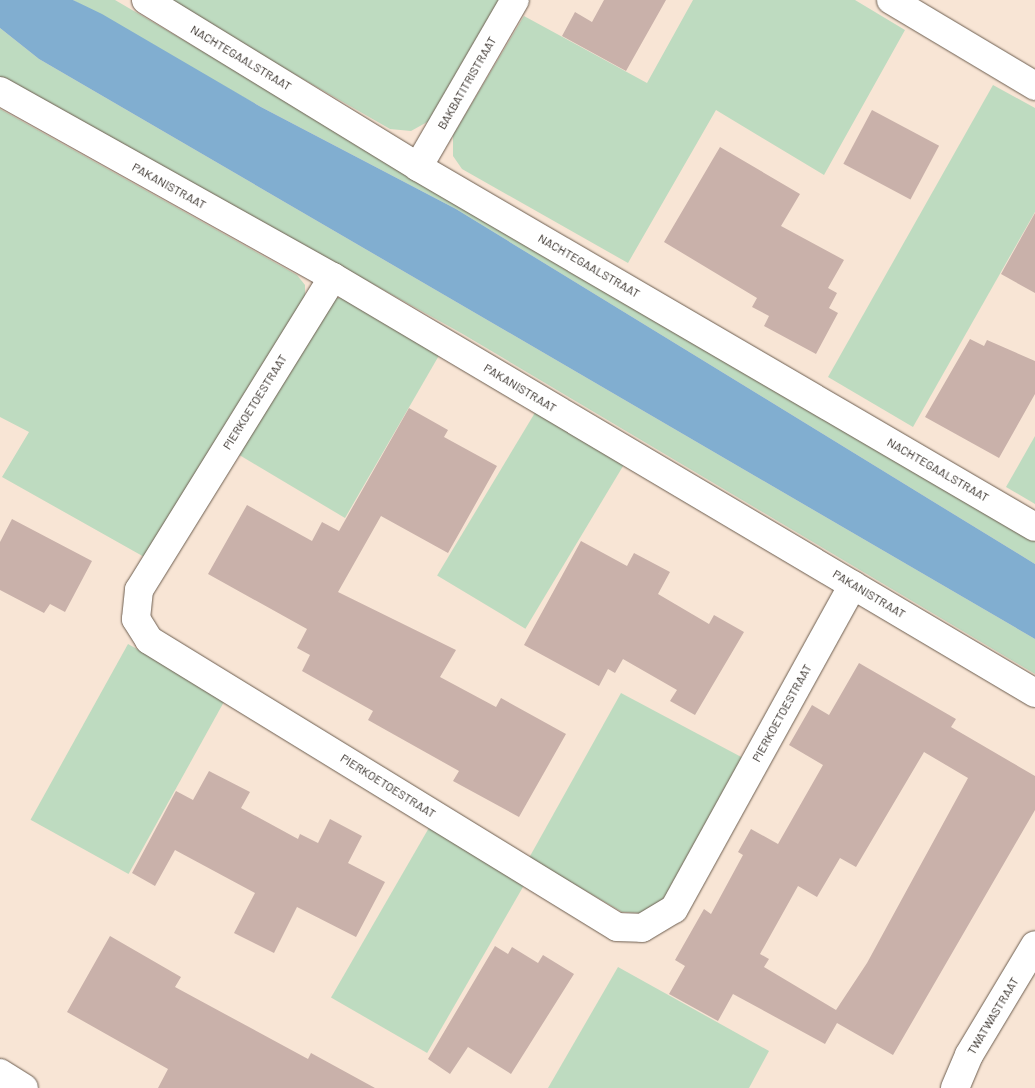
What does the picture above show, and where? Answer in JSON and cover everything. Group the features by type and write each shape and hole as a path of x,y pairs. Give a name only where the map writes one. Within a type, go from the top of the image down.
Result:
{"street":[{"name":"NACHTEGAALSTRAAT","path":"146,0 418,167 1035,527"},
{"name":"BAKBATITRISTRAAT","path":"418,167 515,0"},
{"path":"891,0 1035,86"},
{"name":"PAKANISTRAAT","path":"0,91 333,277 1035,693"},
{"name":"PIERKOETOESTRAAT","path":"333,277 139,590 136,619 150,640 617,927 642,928 674,909 853,585"},
{"name":"TWATWASTRAAT","path":"955,1088 969,1055 1035,946"},
{"path":"0,1073 24,1088"}],"green space":[{"path":"73,0 115,0 728,359 1035,541 1035,564 456,209 261,107"},
{"path":"165,0 503,0 438,116 411,131 390,129"},
{"path":"693,0 855,0 905,30 824,175 716,110 628,263 462,169 453,156 453,135 524,16 647,83"},
{"path":"0,28 39,59 1035,639 1035,674 461,333 0,77"},
{"path":"993,85 1035,108 1035,212 913,427 828,377"},
{"path":"0,109 297,275 305,285 305,299 146,558 2,477 29,432 0,417"},
{"path":"336,298 350,298 441,352 345,518 236,453"},
{"path":"536,411 624,464 525,629 437,576"},
{"path":"1035,436 1035,504 1006,487"},
{"path":"128,644 226,698 129,874 31,820"},
{"path":"621,693 745,759 670,896 641,913 622,912 529,858"},
{"path":"430,826 526,882 427,1053 331,997"},
{"path":"618,967 769,1051 749,1088 548,1088"}],"water":[{"path":"0,0 73,0 102,14 261,107 456,209 1035,564 1035,639 39,59 0,28"}],"building":[{"path":"604,0 666,0 626,71 562,36 575,12 592,22"},
{"path":"872,110 939,146 910,200 843,164"},
{"path":"720,147 800,194 781,226 844,260 828,288 837,293 829,308 838,313 816,354 764,326 769,316 752,307 757,298 664,242"},
{"path":"1035,213 1035,293 1001,274"},
{"path":"970,339 984,346 987,340 1035,361 1035,394 999,458 925,417"},
{"path":"409,408 448,430 444,437 497,466 448,553 381,516 338,592 456,650 440,677 496,707 501,698 566,734 519,817 453,781 459,771 368,720 373,711 302,671 310,655 297,648 307,629 208,574 247,505 312,541 322,522 339,531"},
{"path":"12,519 92,561 65,612 50,604 44,613 0,590 0,542"},
{"path":"581,541 627,566 634,553 670,572 658,594 709,624 714,615 744,632 695,715 670,701 677,690 623,659 615,673 608,669 599,686 524,645"},
{"path":"859,663 956,719 951,727 1035,776 1035,810 893,1055 837,1023 825,1044 733,994 718,1021 669,994 685,966 675,960 704,909 711,914 743,855 738,852 751,829 778,844 823,765 789,745 812,705 829,715","holes":["924,752 968,778 867,963 836,1010 764,967 769,959 760,954 798,886 817,897 840,858 856,867"]},
{"path":"209,771 250,792 241,808 298,839 300,834 318,843 330,819 362,836 348,863 385,882 356,937 297,907 274,953 234,933 255,893 175,850 155,886 132,873 176,791 193,800"},
{"path":"110,936 181,977 175,987 308,1059 311,1053 375,1088 158,1088 168,1069 67,1012"},
{"path":"495,946 508,954 512,947 538,963 543,955 574,974 511,1074 468,1047 450,1074 428,1059"}]}
